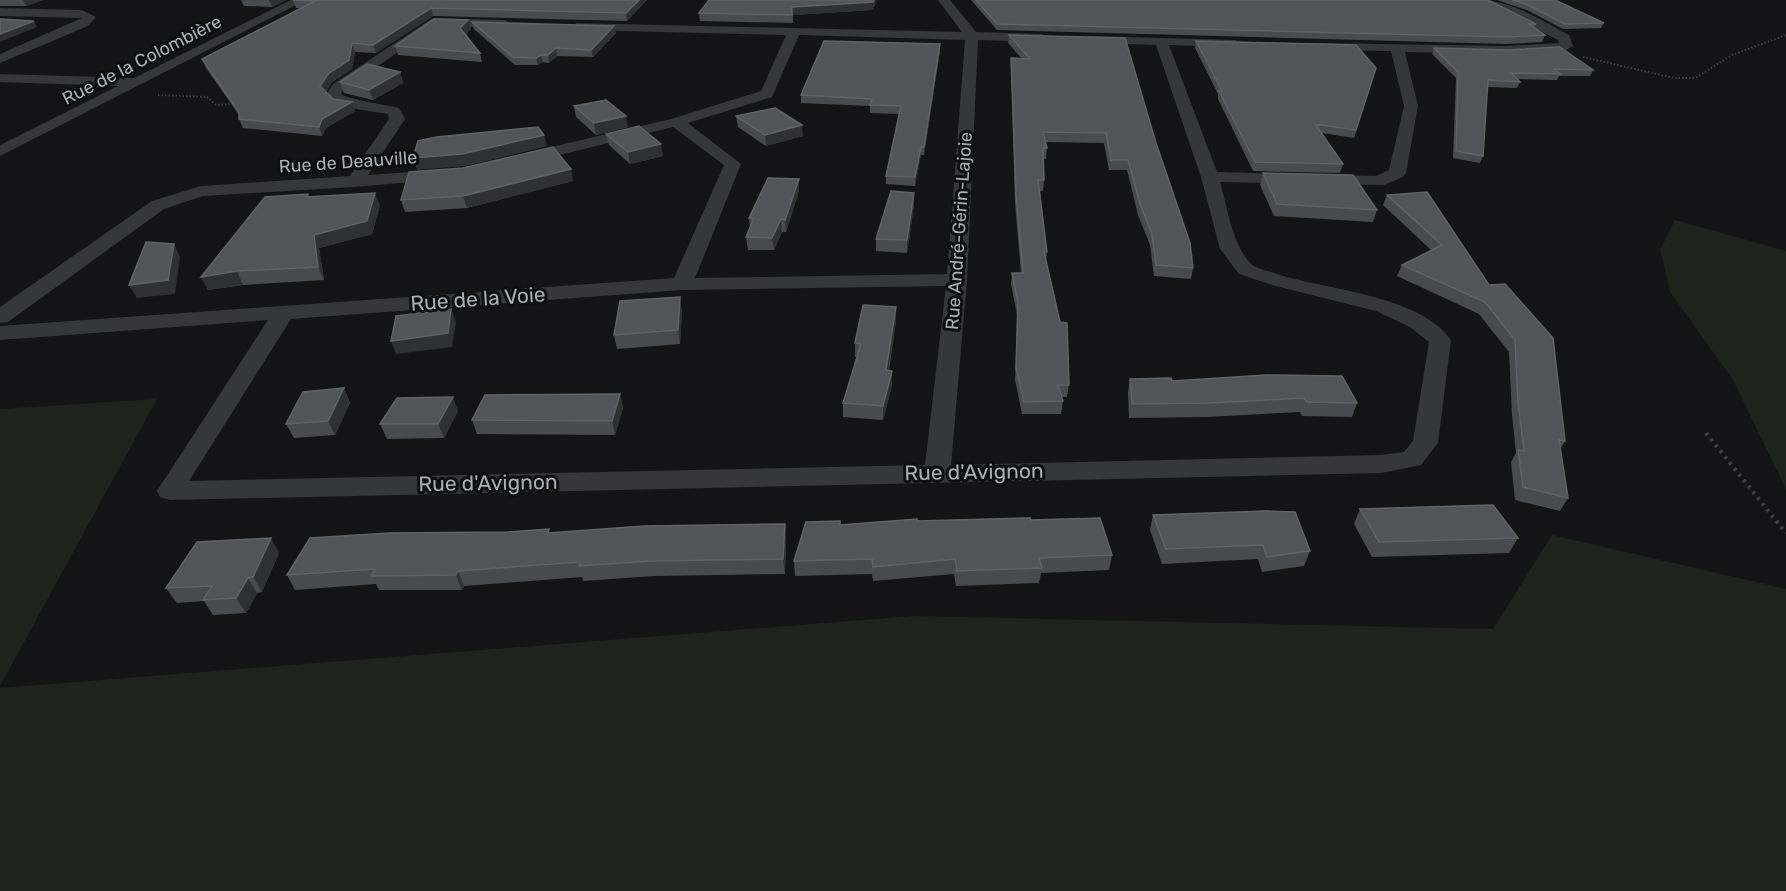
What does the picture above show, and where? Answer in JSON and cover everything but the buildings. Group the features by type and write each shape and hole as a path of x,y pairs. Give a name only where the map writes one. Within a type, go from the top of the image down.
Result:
{"street":[{"name":"Rue de la Colombière","path":"0,151 300,0"},
{"path":"944,0 972,36"},
{"path":"1314,45 1506,50 1566,46 1564,38 1485,0"},
{"path":"0,12 82,14 90,17 84,22 0,59"},
{"path":"354,183 397,119 394,111 370,105 342,103 333,94 338,87 433,22 514,24"},
{"path":"561,26 1055,38"},
{"path":"510,162 676,122 767,94 794,32"},
{"name":"Rue André-Gérin-Lajoie","path":"937,472 957,280 972,36"},
{"path":"1079,39 1244,44"},
{"name":"Rue d'Avignon","path":"284,312 170,491 937,472 1381,464 1412,459 1425,443 1440,340 1418,322 1383,306 1279,281 1246,270 1230,249 1210,177 1161,41"},
{"path":"1210,177 1378,182 1396,173 1411,106 1397,48"},
{"path":"0,78 137,82"},
{"path":"676,122 733,164 682,284"},
{"name":"Rue de Deauville","path":"0,317 158,205 201,191 354,183 455,174"},
{"name":"Rue de la Voie","path":"0,333 682,284 957,280"}],"path":[{"path":"1547,48 1640,72 1674,78 1695,78 1732,55 1786,35"},
{"path":"116,93 207,97 216,105 239,103"},
{"path":"1706,433 1786,533"}],"shaded area":[{"path":"1675,220 1786,251 1786,489 1733,380 1670,292 1660,250"},
{"path":"157,399 0,686 0,409"},
{"path":"1552,535 1786,589 1786,891 0,891 0,688 913,616 1493,629"}]}
